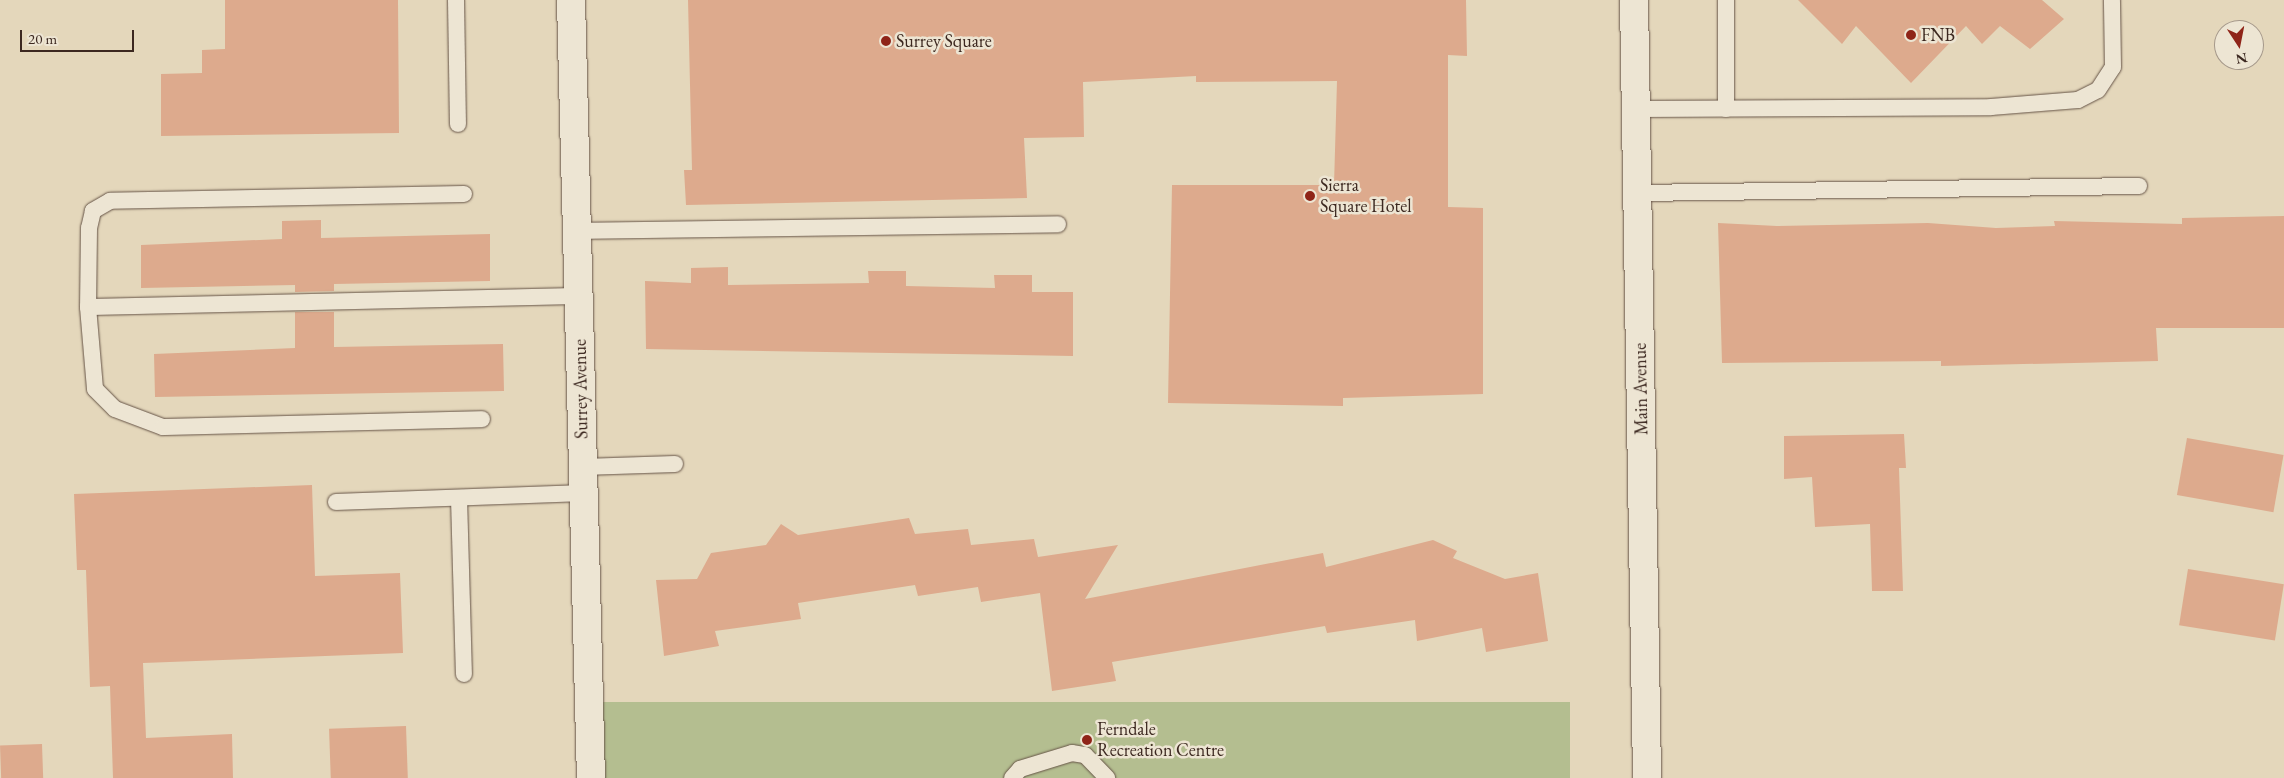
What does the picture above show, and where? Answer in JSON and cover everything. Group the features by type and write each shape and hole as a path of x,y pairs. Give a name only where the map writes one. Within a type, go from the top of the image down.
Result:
{"street":[{"name":"Surrey Avenue","path":"571,0 591,778"},
{"name":"Main Avenue","path":"1634,0 1647,778"}],"lane":[{"path":"456,0 458,124"},
{"path":"1726,0 1726,109"},
{"path":"1636,110 1990,107 2078,100 2098,90 2113,66 2112,0"},
{"path":"1637,193 2140,186"},
{"path":"464,194 110,201 93,212 89,228 88,307 95,389 115,409 163,427 482,419"},
{"path":"578,231 1058,224"},
{"path":"88,307 579,296"},
{"path":"336,502 458,498 583,480 675,464"},
{"path":"458,498 464,674"},
{"path":"1012,778 1020,769 1072,753 1085,755 1108,778"}],"green space":[{"name":"Ferndale Recreation Centre","path":"603,702 1570,702 1570,778 603,778"}],"building":[{"path":"225,0 398,0 399,133 161,136 161,74 202,73 202,50 225,49"},
{"path":"688,0 1466,0 1467,56 1448,55 1448,207 1483,208 1483,394 1343,398 1343,406 1168,403 1172,185 1334,185 1337,81 1196,82 1196,76 1083,82 1084,137 1024,138 1027,198 686,205 684,170 692,170"},
{"name":"FNB","path":"1798,0 2042,0 2064,19 2030,49 2000,26 1982,44 1966,26 1911,83 1856,26 1842,44"},
{"path":"2284,216 2284,328 2156,328 2158,361 1941,366 1941,361 1722,363 1718,223 1777,226 1928,223 1996,228 2055,226 2054,221 2182,224 2182,218"},
{"path":"321,220 321,238 490,234 490,281 334,284 334,291 295,292 295,285 141,288 141,245 282,239 282,221"},
{"path":"728,267 728,285 869,283 868,271 906,271 906,286 995,288 994,275 1032,275 1032,292 1073,292 1073,356 646,349 645,281 691,283 691,268"},
{"path":"295,312 334,312 334,347 503,344 504,391 155,397 154,354 295,348"},
{"path":"1904,434 1906,468 1899,468 1903,591 1872,591 1870,524 1815,527 1812,477 1784,479 1784,436"},
{"path":"2187,438 2284,455 2273,512 2177,495"},
{"path":"312,485 315,576 400,573 403,653 143,663 146,738 232,734 233,778 113,778 110,686 90,687 86,570 77,570 74,494"},
{"path":"909,518 915,534 968,529 971,545 1034,539 1038,557 1118,545 1085,599 1323,553 1326,567 1433,540 1457,551 1453,558 1505,579 1538,573 1548,641 1486,652 1482,628 1417,641 1415,620 1327,633 1325,626 1112,662 1116,681 1052,691 1040,593 981,602 978,587 918,596 915,585 798,603 801,619 715,631 719,646 664,656 656,580 697,579 711,553 766,545 781,524 798,535"},
{"path":"2188,569 2284,584 2275,640 2179,625"},
{"path":"406,726 408,778 331,778 329,729"},
{"path":"42,744 43,778 1,778 0,745"}],"place":[{"name":"FNB","path":"1911,35"},
{"name":"Surrey Square","path":"886,41"},
{"name":"Sierra Square Hotel","path":"1310,196"},
{"name":"Ferndale Recreation Centre","path":"1087,740"}]}
